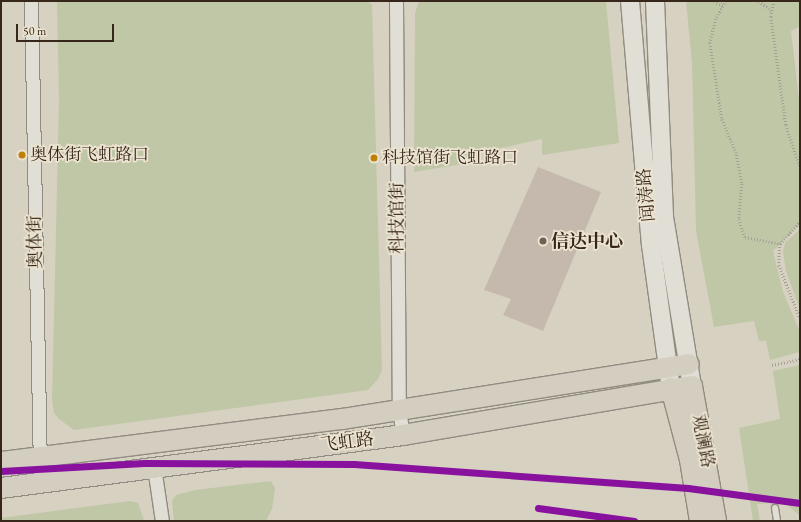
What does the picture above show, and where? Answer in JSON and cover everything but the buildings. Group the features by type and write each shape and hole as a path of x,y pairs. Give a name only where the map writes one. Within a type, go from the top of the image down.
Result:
{"main road":[{"name":"闻涛路","path":"630,1 651,245 670,388"},
{"name":"闻涛路","path":"655,1 664,217 692,386"},
{"name":"飞虹路","path":"1,462 399,410 688,364"},
{"name":"飞虹路","path":"1,488 403,435 670,388 692,386"},
{"name":"观澜路","path":"692,386 716,521"},
{"name":"观澜路","path":"670,388 690,460 700,521"}],"street":[{"name":"奥体街","path":"31,1 40,482"},
{"name":"科技馆街","path":"396,1 399,410 403,435"},
{"path":"154,467 162,521"}],"lane":[{"path":"775,508 777,521"}],"path":[{"path":"714,1 723,6"},
{"path":"726,1 716,18 710,43 722,120 736,152 742,184 739,220 745,237 780,244"},
{"path":"759,1 772,11"},
{"path":"774,1 772,11 786,125 800,167"},
{"path":"800,221 780,244 779,265 800,318"},
{"path":"772,365 800,359"}],"green space":[{"path":"57,1 368,1 372,5 382,370 378,379 368,390 74,430 59,419 54,413 52,400 59,100"},
{"path":"419,1 606,1 619,143 542,155 542,139 479,153 480,161 414,172 415,13"},
{"path":"686,1 800,1 800,26 791,31 800,108 800,225 773,251 783,292 800,332 800,352 770,360 766,341 759,341 754,321 714,327 696,231 692,63"},
{"path":"800,229 800,310 786,271 783,251 785,243"},
{"path":"800,365 800,516 784,502 757,504 760,521 753,521 739,428 780,419 773,371"},
{"path":"271,481 275,488 272,509 266,521 174,521 172,501 176,495 195,490"},
{"path":"130,501 138,503 144,521 1,521 1,518"}],"transit line":[{"path":"1,471 144,463 354,464 688,488 800,503"},
{"path":"538,508 634,521"}],"place":[{"name":"奥体街飞虹路口","path":"22,155"},
{"name":"科技馆街飞虹路口","path":"374,158"},
{"name":"信达中心","path":"543,241"}]}
